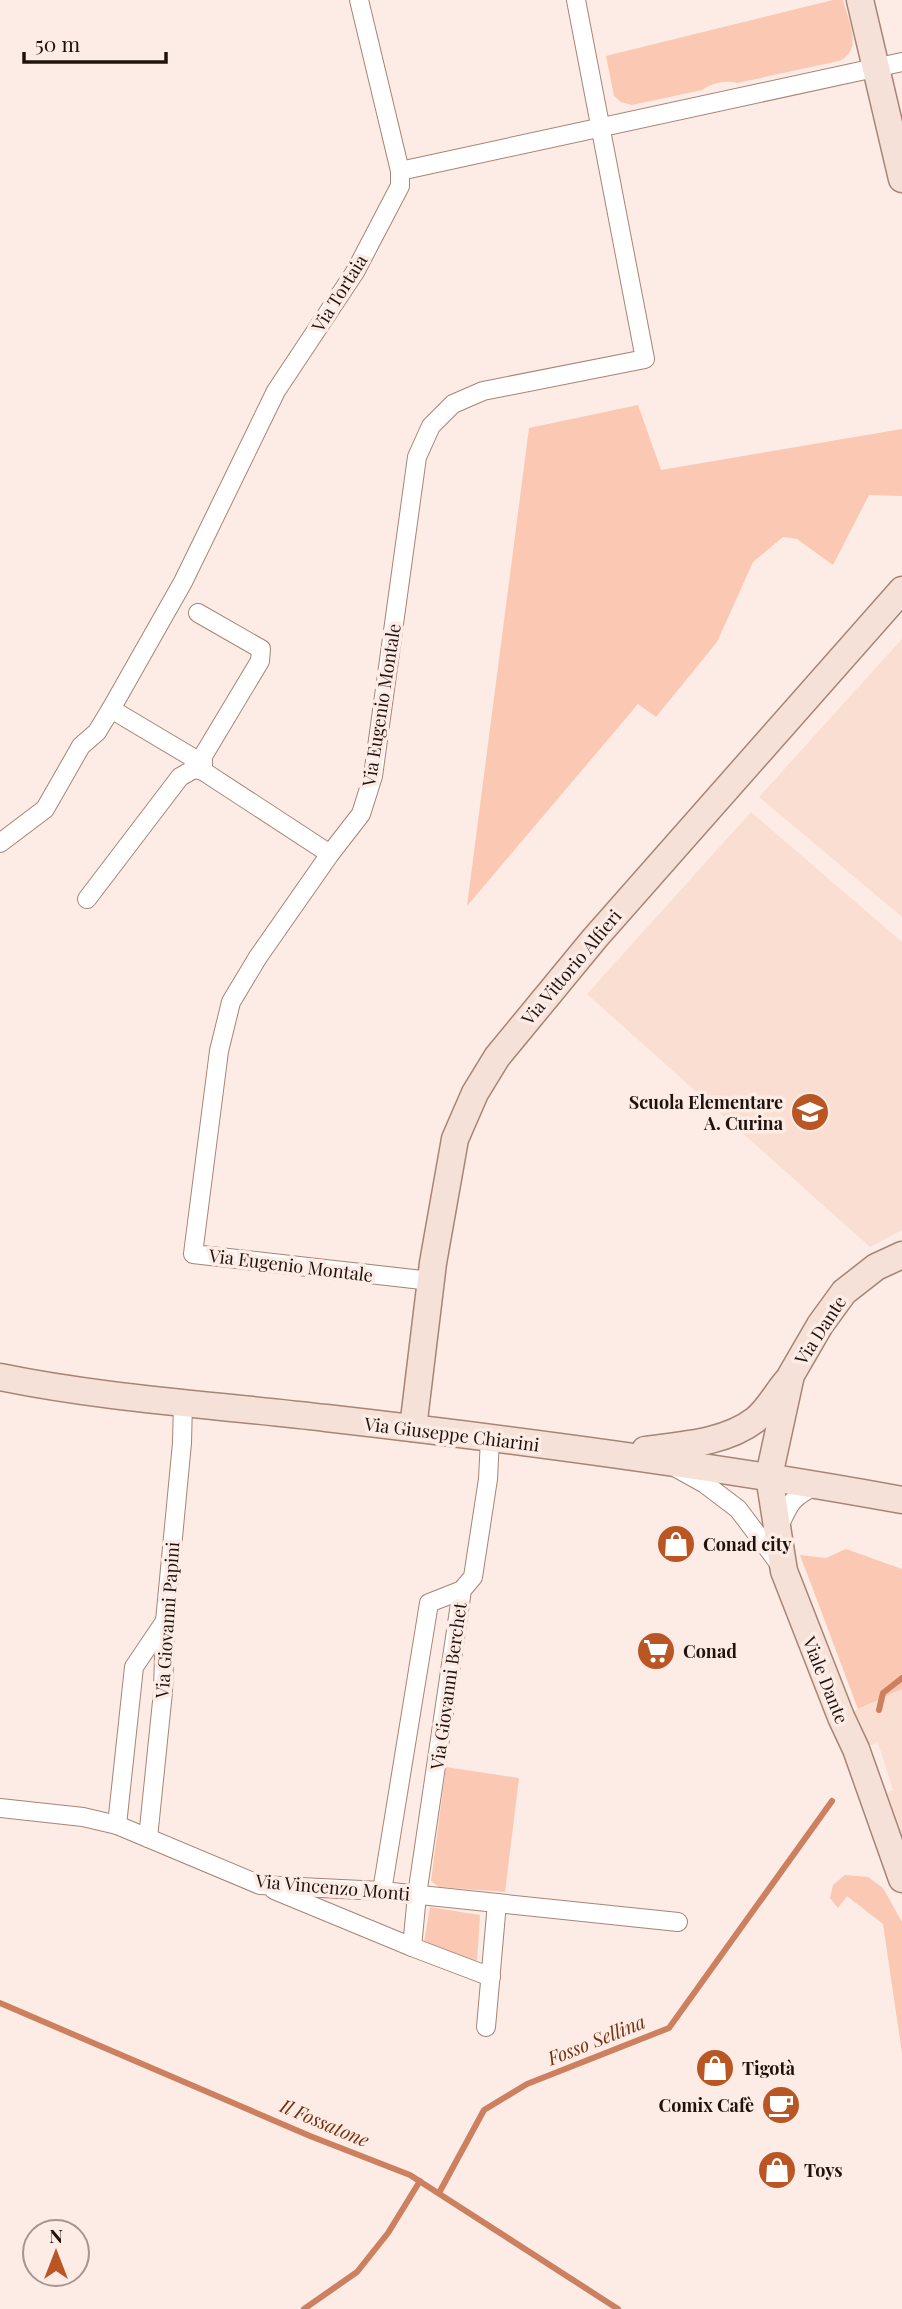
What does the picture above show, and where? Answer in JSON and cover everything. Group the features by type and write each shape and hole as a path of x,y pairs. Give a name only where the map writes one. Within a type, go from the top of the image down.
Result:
{"street":[{"path":"359,0 400,171 889,65"},
{"path":"576,0 602,127"},
{"path":"860,0 889,65 902,179"},
{"name":"Via Eugenio Montale","path":"431,1281 193,1254 219,1051 230,1002 258,957 361,814 373,776 417,457 431,426 453,404 483,391 645,359 602,127"},
{"name":"Via Tortaia","path":"0,843 45,809 81,746 97,732 111,709 183,582 276,391 355,272 400,186 400,171"},
{"name":"Via Vittorio Alfieri","path":"413,1428 431,1281 455,1139 475,1093 497,1057 631,896 902,590"},
{"path":"198,613 261,649 260,660 203,756 203,771"},
{"path":"111,709 190,756 203,771 330,854"},
{"path":"87,900 180,777 194,769 203,771"},
{"name":"Via Dante","path":"769,1476 791,1375 820,1325 844,1292 876,1267 902,1255"},
{"path":"615,1455 706,1440 739,1431 757,1419 791,1375"},
{"name":"Via Giuseppe Chiarini","path":"0,1377 92,1392 413,1428 615,1455 769,1476 902,1500"},
{"name":"Via Giovanni Papini","path":"148,1838 163,1692 164,1621 182,1443 183,1402"},
{"name":"Via Giovanni Berchet","path":"412,1947 417,1895 462,1590 472,1577 488,1479 490,1439"},
{"path":"666,1462 705,1484 738,1509 784,1571"},
{"name":"Viale Dante","path":"769,1476 784,1571 856,1749 902,1879"},
{"path":"776,1532 790,1502 801,1492 819,1485"},
{"path":"382,1891 429,1603 462,1590"},
{"path":"117,1825 134,1667 164,1621"},
{"name":"Via Vincenzo Monti","path":"0,1808 83,1817 117,1825 260,1885 382,1891 678,1922"},
{"path":"260,1885 491,1977"},
{"path":"486,2027 497,1903"}],"shaded area":[{"path":"833,0 843,0 853,42 847,56 839,61 737,83 719,83 702,90 632,105 621,102 614,96 606,56"},
{"path":"638,405 661,470 902,429 902,496 869,495 833,565 797,539 783,537 753,562 717,642 656,717 638,704 467,906 529,428"},
{"path":"902,639 902,917 759,797"},
{"name":"Scuola Elementare A. Curina","path":"751,812 902,942 902,1230 870,1247 587,994"},
{"path":"846,1549 902,1569 902,1689 858,1709 800,1555 826,1558"},
{"path":"902,1689 902,1848 875,1799 893,1790 878,1743 856,1749 841,1717"},
{"path":"446,1767 519,1778 505,1892 439,1887 431,1881"},
{"path":"845,1875 868,1877 883,1888 902,1922 902,2053 883,1924 847,1896 838,1908 830,1898 833,1885"},
{"path":"430,1907 480,1915 477,1961 424,1942"}],"waterway":[{"name":"Fosso Sellina","path":"879,1710 883,1693 902,1678"},
{"name":"Fosso Sellina","path":"439,2193 484,2110 527,2084 669,2028 832,1801"},
{"name":"Il Fossatone","path":"0,2003 310,2136 410,2175 618,2309"},
{"path":"304,2309 357,2272 388,2233 420,2181"}],"place":[{"name":"Scuola Elementare A. Curina","path":"810,1112"},
{"name":"Conad city","path":"676,1544"},
{"name":"Conad","path":"656,1651"},
{"name":"Tigotà","path":"715,2068"},
{"name":"Comix Cafè","path":"781,2105"},
{"name":"Toys","path":"777,2170"}]}
